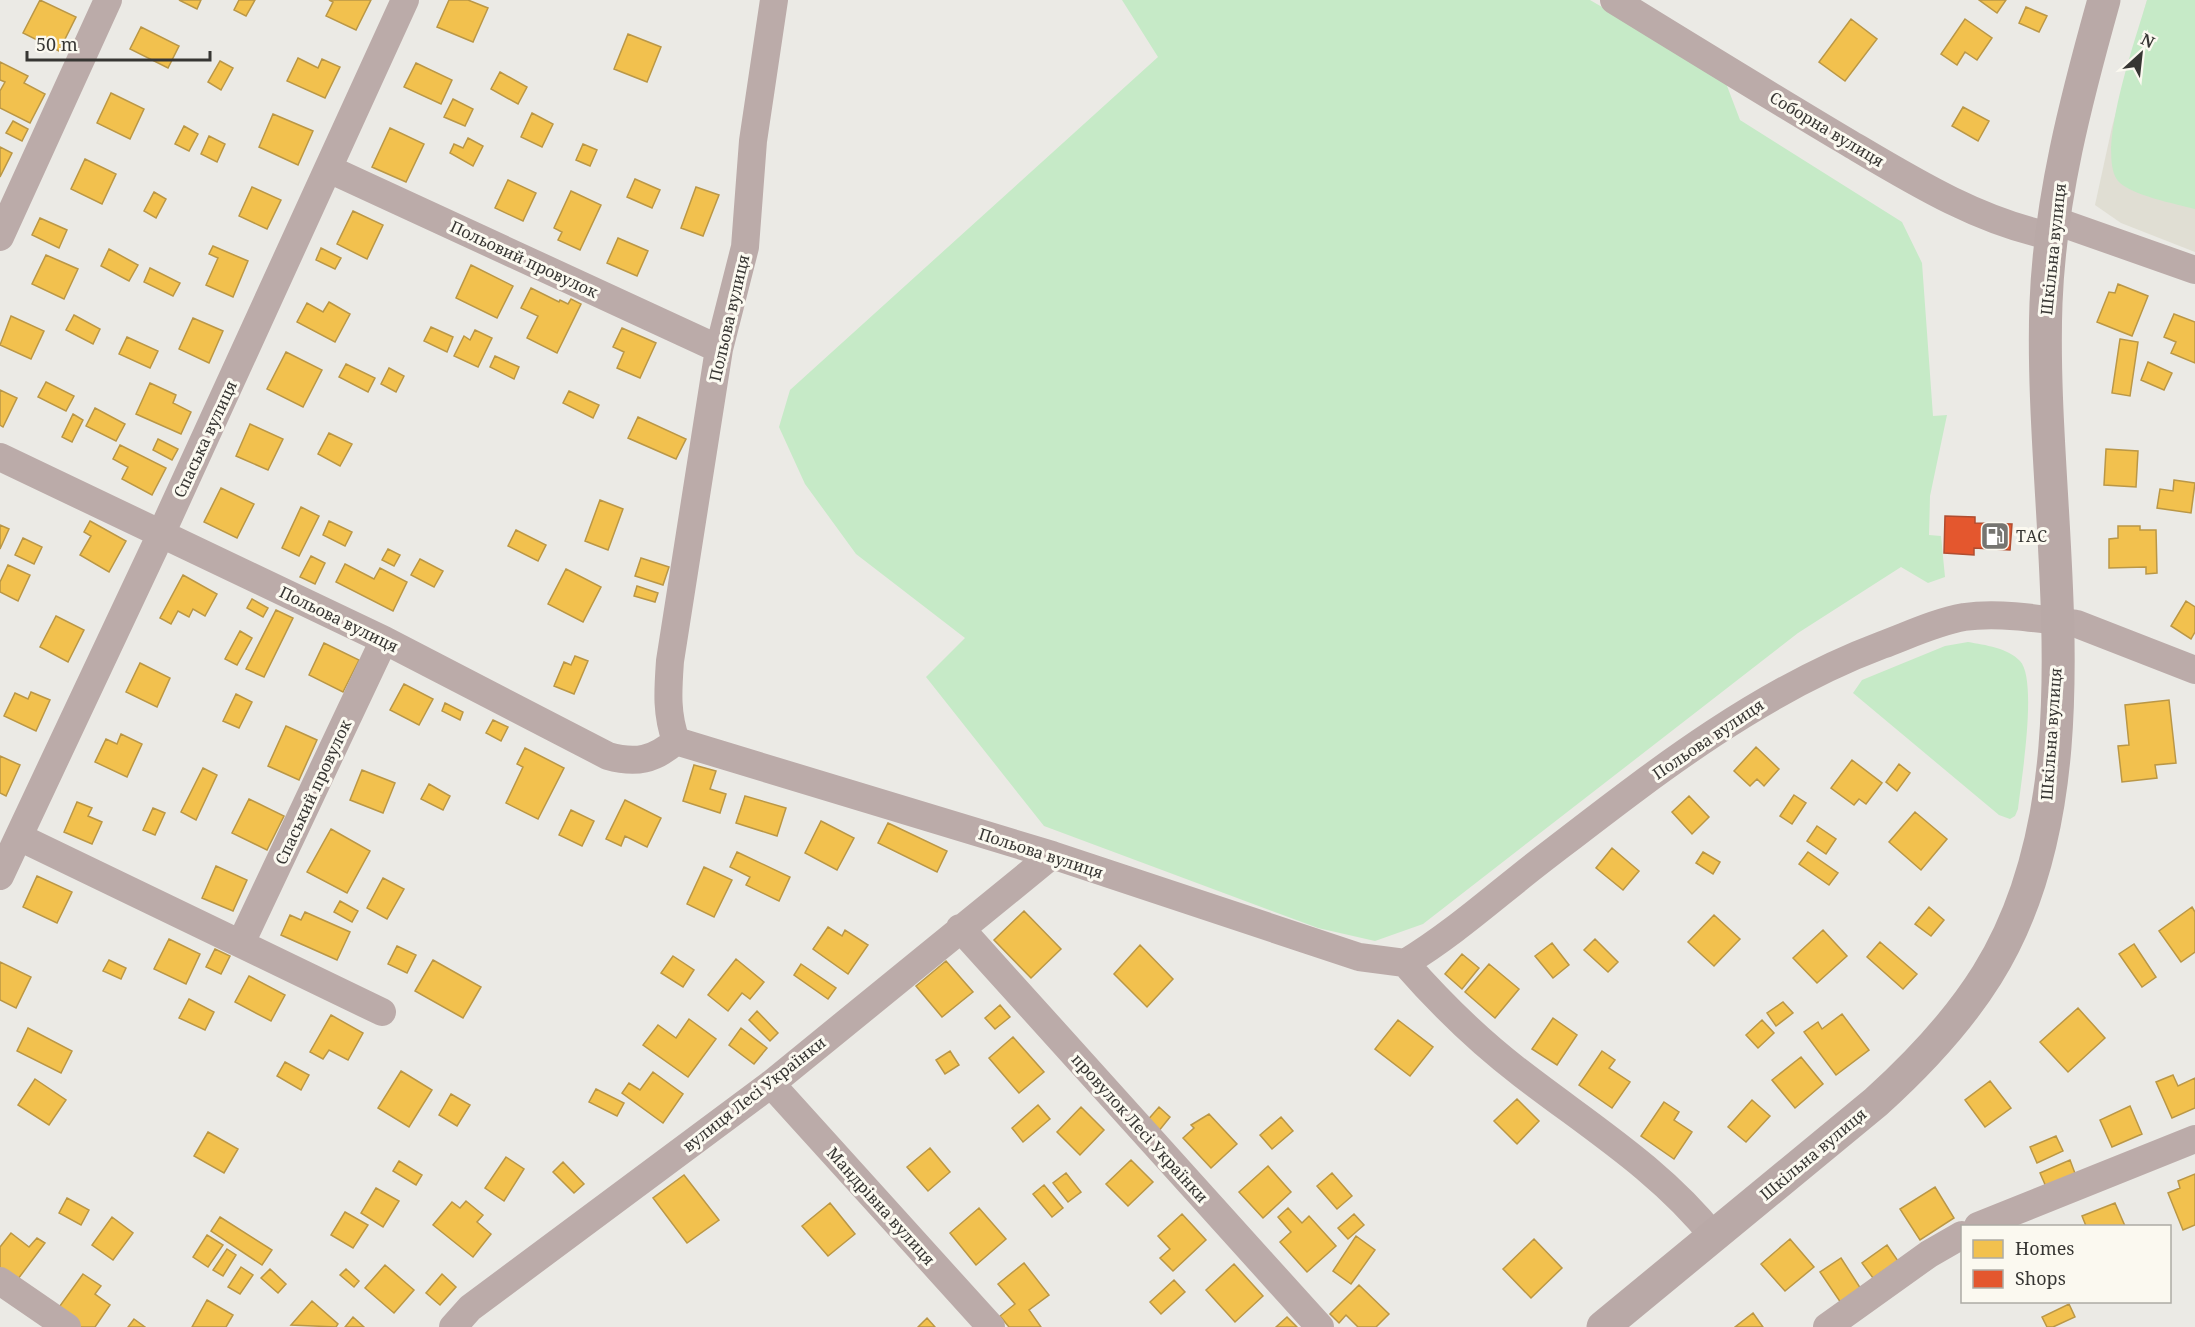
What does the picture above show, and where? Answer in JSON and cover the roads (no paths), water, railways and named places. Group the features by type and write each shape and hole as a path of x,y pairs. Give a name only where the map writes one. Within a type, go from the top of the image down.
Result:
{"main road":[{"name":"Шкільна вулиця","path":"1603,1327 1876,1102 1916,1065 1965,1007 1998,956 2028,887 2046,811 2056,719 2056,621 2045,365 2052,228 2070,126 2104,0"}],"street":[{"path":"0,237 108,0"},
{"name":"Спаська вулиця","path":"0,876 161,534 405,0"},
{"name":"Польова вулиця","path":"676,741 668,717 670,661 719,349 745,247 753,141 774,0"},
{"name":"Соборна вулиця","path":"1614,0 1823,128 1936,193 2004,224 2052,228 2195,270"},
{"name":"Польовий провулок","path":"329,169 719,349"},
{"name":"Польова вулиця","path":"0,457 384,640 608,756 623,760 650,759 676,741"},
{"name":"Польова вулиця","path":"676,741 1052,855 1359,957 1406,963 1463,923 1669,764 1754,707 1808,675 1949,620 1995,616 2077,624 2195,670"},
{"name":"Спаський провулок","path":"241,944 384,640"},
{"path":"19,837 382,1012"},
{"name":"вулиця Лесі Українки","path":"453,1327 470,1308 771,1084 1052,855"},
{"name":"провулок Лесі Українки","path":"960,928 1320,1327"},
{"path":"1406,963 1443,1004 1519,1072 1601,1131 1650,1171 1683,1202 1714,1237"},
{"name":"Мандрівна вулиця","path":"771,1084 991,1327"},
{"path":"1983,1225 2195,1138"},
{"path":"1827,1327 1929,1254 1961,1236"},
{"path":"0,1281 67,1327"}],"place":[{"name":"ТАС","path":"1995,536"}]}
